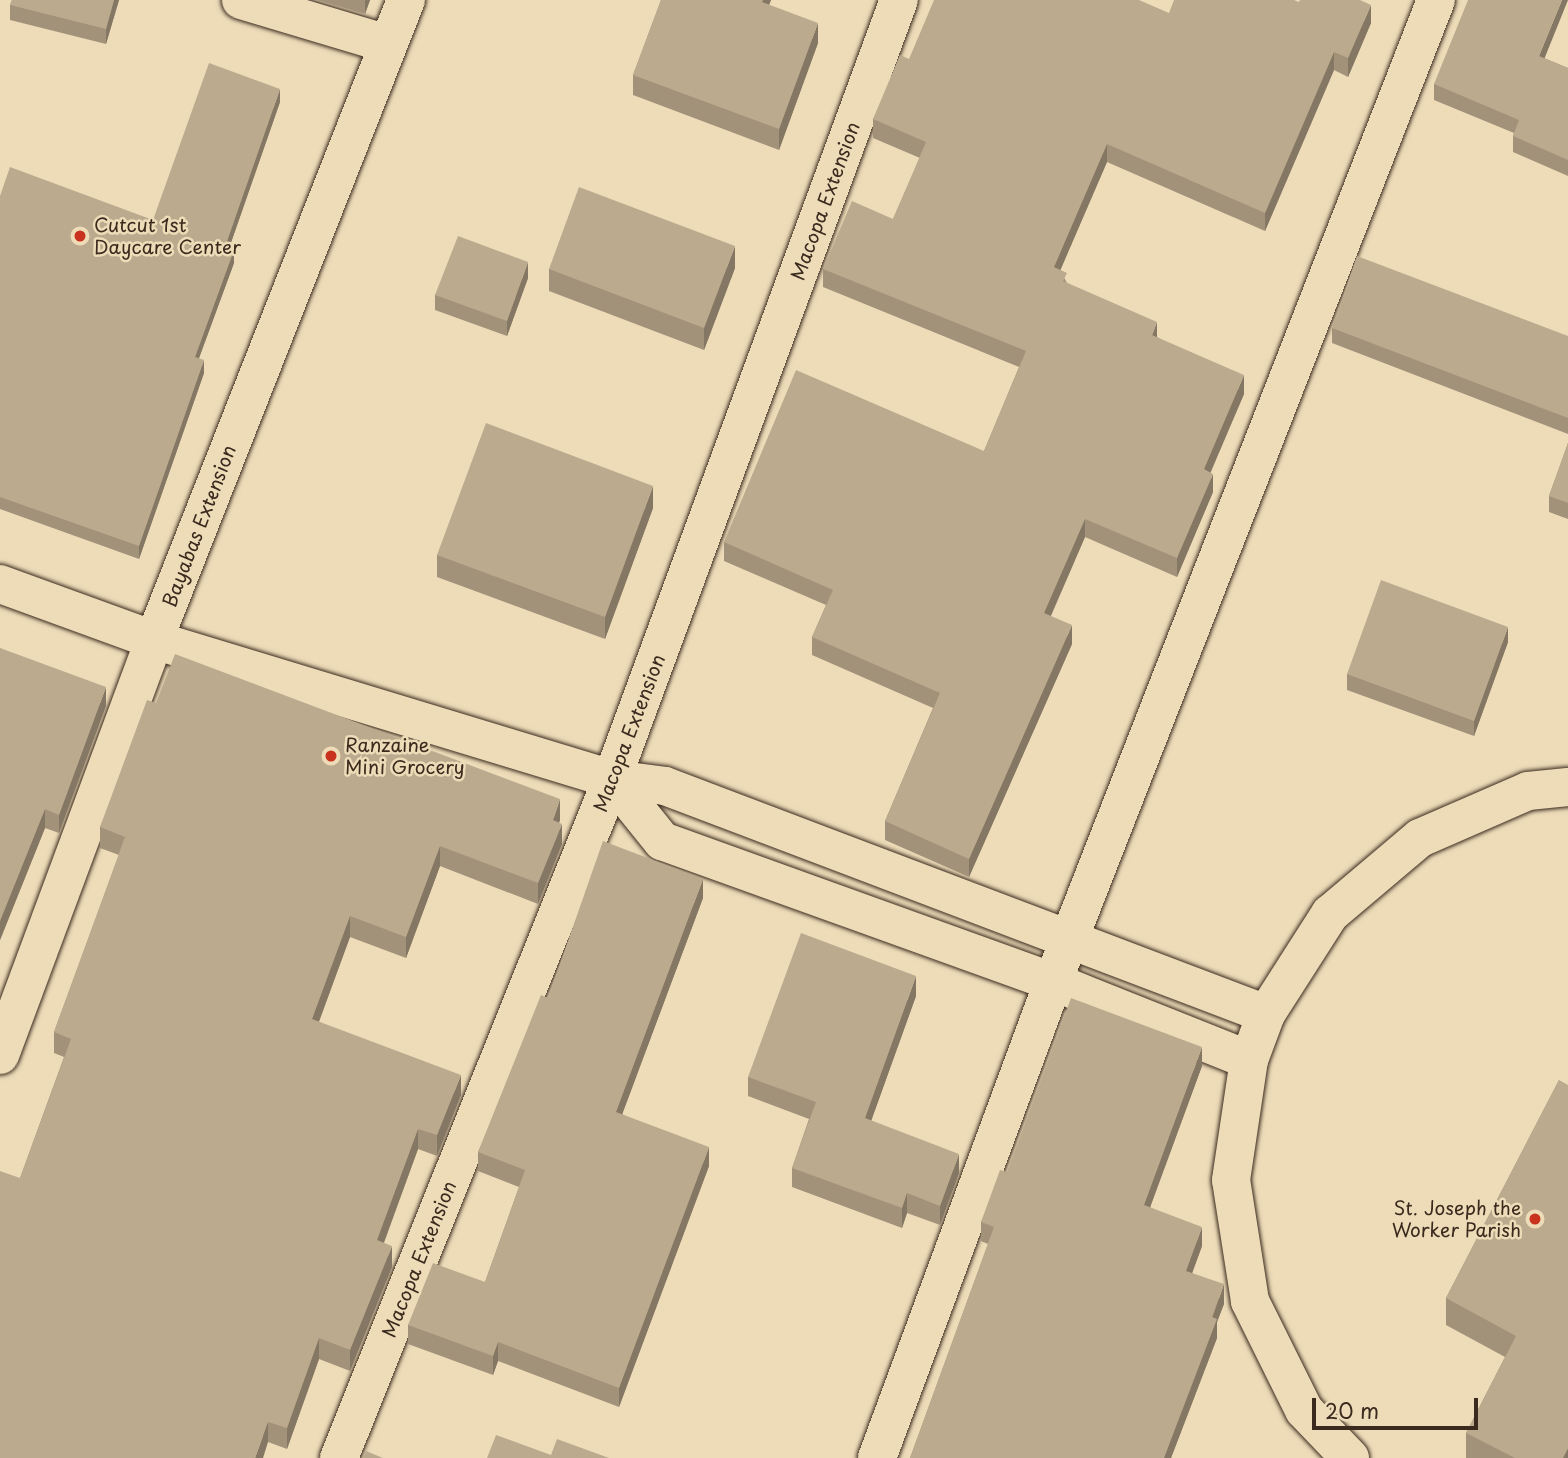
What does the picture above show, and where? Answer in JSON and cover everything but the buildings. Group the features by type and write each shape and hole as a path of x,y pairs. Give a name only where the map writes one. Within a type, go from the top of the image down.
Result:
{"street":[{"path":"241,0 388,44"},
{"name":"Bayabas Extension","path":"3,1040 154,640 405,0"},
{"name":"Macopa Extension","path":"339,1458 612,779 900,0"},
{"path":"877,1458 1068,942 1436,0"},
{"path":"0,584 154,640 612,779 665,786 1068,942 1266,1014"},
{"path":"612,779 662,841 1054,982 1249,1060"},
{"path":"1350,1458 1304,1410 1250,1301 1231,1181 1249,1060 1266,1014 1330,914 1420,838 1528,792 1568,787"}],"place":[{"name":"Cutcut 1st Daycare Center","path":"80,236"},
{"name":"Ranzaine Mini Grocery","path":"331,756"},
{"name":"St. Joseph the Worker Parish","path":"1535,1219"}]}
